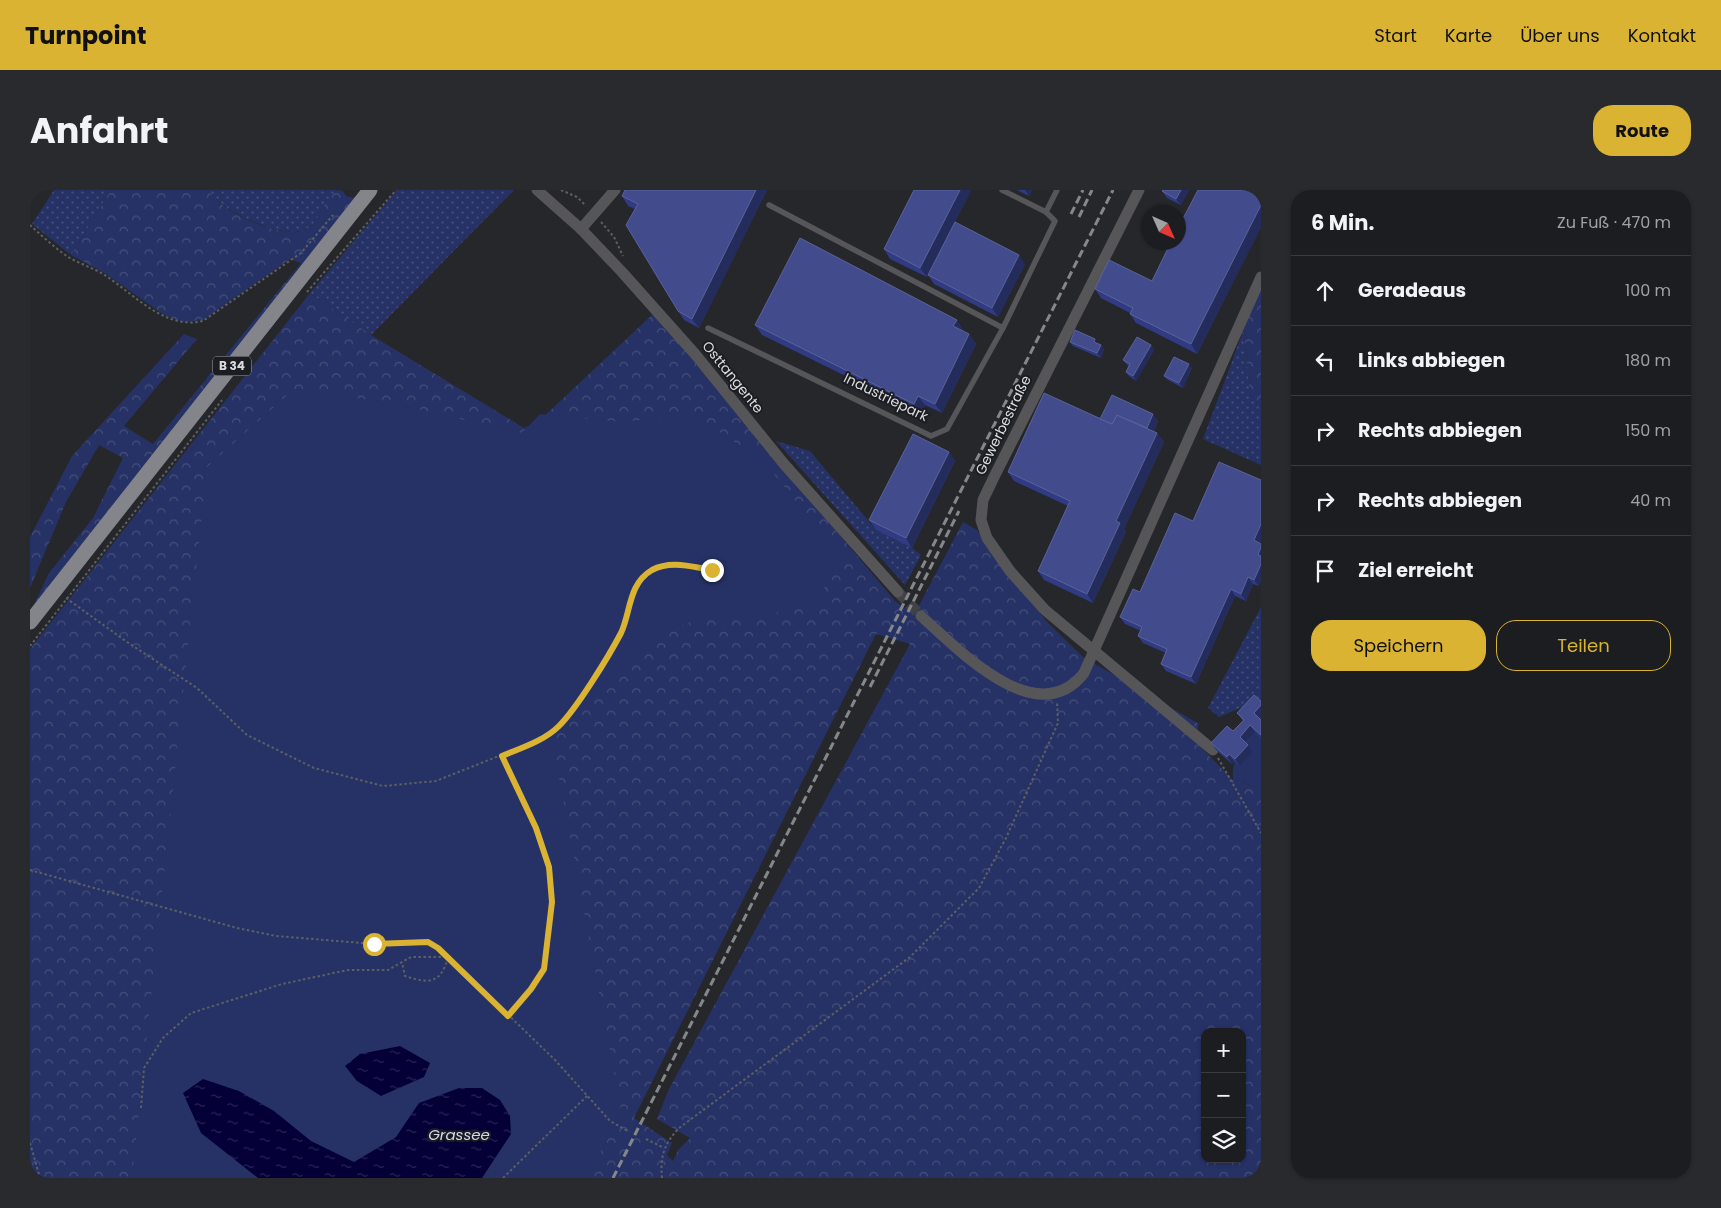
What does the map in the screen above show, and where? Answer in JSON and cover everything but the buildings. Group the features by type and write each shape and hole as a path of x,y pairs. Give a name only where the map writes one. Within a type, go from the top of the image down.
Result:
{"main road":[{"name":"B 34","path":"30,622 370,190"}],"street":[{"name":"Osttangente","path":"536,190 581,229 695,354 784,464 898,592"},
{"path":"581,229 615,190"},
{"name":"Gewerbestraße","path":"1139,190 983,500 981,520 987,538 1010,570 1045,610 1214,750"},
{"path":"921,616 968,657 1006,683 1029,694 1057,694 1068,690 1076,684 1084,673 1261,278"}],"lane":[{"path":"1002,190 1046,212 1058,190"},
{"path":"769,205 1003,328"},
{"name":"Industriepark","path":"708,328 931,436 947,429 1003,328 1055,221 1046,212"}],"path":[{"path":"301,299 396,190"},
{"path":"30,225 69,257 105,275 163,316 182,324 203,321 301,253 334,213"},
{"path":"30,646 226,396"},
{"path":"67,598 127,642 197,688 247,736 314,768 383,786 436,781 539,740 559,726 583,693 621,632 632,591 651,571 673,564 712,570"},
{"path":"662,1178 660,1162 668,1140 693,1116 910,956 979,888 1006,838 1058,723 1057,694"},
{"path":"1214,750 1261,833"},
{"path":"502,756 536,828 549,867 552,902 544,969 531,989 508,1016"},
{"path":"30,870 238,928 276,936 374,944 428,942 448,957 555,1060 610,1121 629,1132"},
{"path":"140,1108 144,1068 163,1038 191,1013 282,984 348,970 388,970 411,957 448,957"},
{"path":"402,962 405,976 423,982 438,978 444,971 448,957"},
{"path":"503,1178 588,1096"},
{"path":"646,1139 664,1148"},
{"path":"30,1143 40,1178"}],"green space":[{"path":"54,190 111,190 71,255 32,224"},
{"path":"111,190 209,190 225,207 253,222 269,228 297,232 307,229 311,225 319,216 328,199 337,190 343,191 346,196 362,200 40,609 34,605 49,573 93,518 123,458 99,445 66,502 30,588 30,537 72,456 184,334 197,339 124,426 153,444 301,263 290,259 203,320 183,322 164,315 106,274 71,255"},
{"path":"209,190 337,190 311,225 307,229 297,232 269,227 239,215 215,198"},
{"path":"397,190 514,190 371,335 310,293"},
{"path":"1261,277 1261,405 1250,395 1244,329"},
{"path":"310,293 371,335 524,428 540,420 654,313 895,601 914,615 963,522 977,530 1047,622 1083,657 1199,724 1194,740 1233,780 1256,787 1261,791 1261,1178 30,1178 30,649","holes":["876,634 910,644 668,1091 657,1119 690,1138 678,1150 673,1161 667,1155 672,1143 634,1118"]},
{"path":"1244,329 1250,395 1261,405 1261,465 1203,439"},
{"path":"294,389 390,403 522,433 540,414 620,422 695,415 746,450 751,446 844,560 837,564 815,605 760,616 703,618 660,632 551,735 622,1115 603,1146 589,1178 132,1178 207,467"},
{"path":"776,441 810,451 876,530 912,548 921,555 905,585"},
{"path":"1261,607 1261,699 1219,717 1208,708"},
{"path":"1255,732 1261,738 1261,791 1256,787 1233,780 1235,760 1245,743"}],"water":[{"path":"400,1046 430,1063 424,1077 381,1096 357,1081 345,1066 360,1054"},
{"name":"Grassee","path":"203,1079 239,1091 274,1111 311,1141 354,1162 396,1137 419,1103 459,1088 482,1088 500,1100 510,1116 511,1134 482,1178 258,1178 201,1133 183,1093"}],"tunnel":[{"path":"898,592 921,616"}],"railway":[{"path":"1071,214 1083,190"},
{"path":"1079,217 1092,190"},
{"path":"613,1178 1113,190"},
{"path":"870,687 959,511"}],"route":[{"path":"374,944 395,944 411,941 428,942 438,948 508,1016 531,989 544,969 552,902 549,867 536,828 502,756 539,740 559,726 583,693 621,632 632,591 651,571 673,564 712,570"}]}
